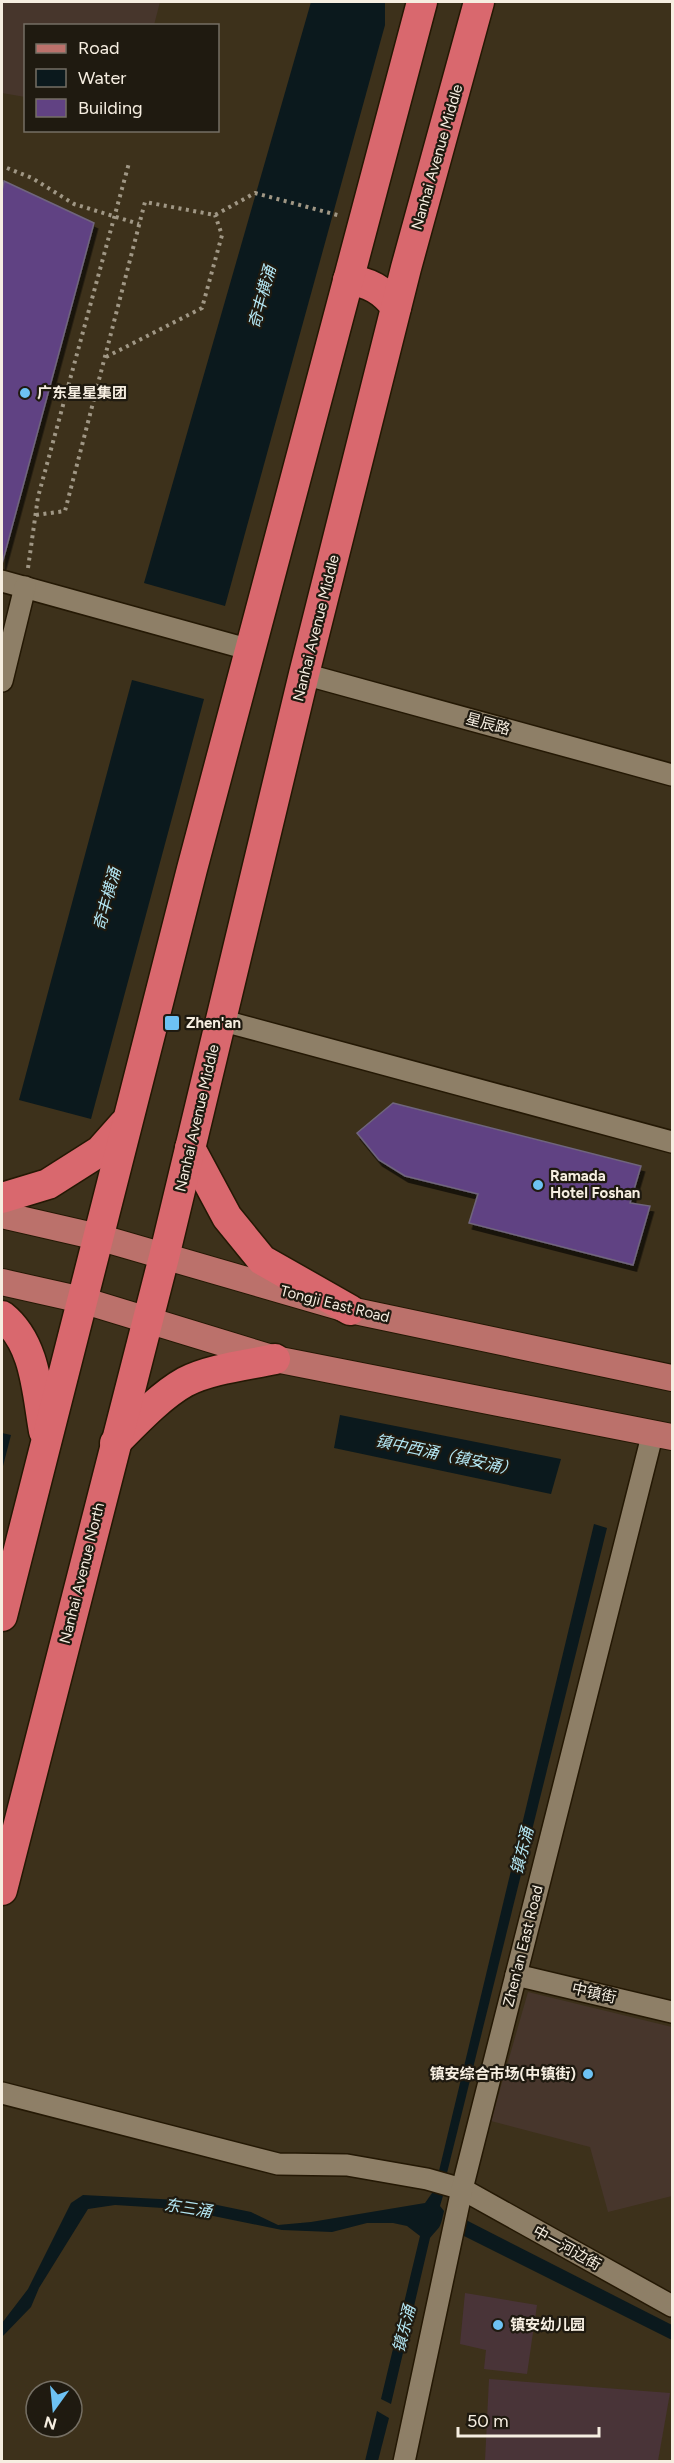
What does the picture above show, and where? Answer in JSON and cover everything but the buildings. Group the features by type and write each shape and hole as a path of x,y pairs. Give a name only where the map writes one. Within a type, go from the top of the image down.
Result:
{"highway":[{"path":"413,2 413,37"},
{"path":"2,1617 192,869 422,2"},
{"name":"Nanhai Avenue Middle","path":"164,1257 304,674 396,307 479,2"},
{"path":"466,54 498,2"},
{"path":"348,280 362,281 385,292 396,307"},
{"path":"2,1198 48,1184 92,1157 128,1119"},
{"path":"190,1148 227,1217 262,1260 350,1310"},
{"name":"Nanhai Avenue North","path":"2,1890 164,1257"},
{"path":"2,1316 11,1324 32,1361 46,1443"},
{"path":"115,1443 150,1410 185,1382 226,1369 275,1359"}],"main road":[{"name":"Tongji East Road","path":"2,1215 98,1237 350,1310 671,1372"},
{"path":"2,1282 82,1300 275,1359 663,1435"}],"street":[{"path":"2,580 251,650"},
{"path":"2,591 25,586"},
{"path":"2,681 25,586"},
{"name":"星辰路","path":"304,674 672,775"},
{"path":"220,1020 672,1142"},
{"name":"Zhen'an East Road","path":"404,2462 462,2189 516,1975 663,1435"},
{"name":"中镇街","path":"516,1975 672,2012"},
{"name":"中一河边街","path":"2,2092 278,2164 347,2165 427,2179 462,2189 672,2306"}],"path":[{"path":"25,586 39,497 129,163"},
{"path":"7,168 32,178 74,204 140,224"},
{"path":"36,515 65,511 145,202 214,215 255,193 327,213"},
{"path":"105,358 202,308 222,235 214,215"}],"shaded area":[{"path":"2,2 160,2 154,24 24,24 24,97 2,93"},
{"name":"镇安综合市场(中镇街)","path":"528,1992 672,2027 672,2196 608,2212 590,2147 491,2121"},
{"name":"镇安幼儿园","path":"465,2293 537,2305 527,2374 484,2369 486,2350 460,2344"},
{"path":"489,2379 670,2393 658,2461 485,2461"}],"water":[{"name":"奇丰横涌","path":"311,2 385,2 385,25 225,606 144,583"},
{"name":"奇丰横涌","path":"132,680 204,699 91,1119 19,1100"},
{"name":"镇中西涌（镇安涌）","path":"340,1415 561,1459 551,1494 334,1448"},
{"path":"2,1433 11,1435 2,1470"},
{"name":"镇东涌","path":"594,1524 607,1528 446,2177 438,2175"},
{"path":"437,2186 445,2189 440,2206 444,2211 442,2221 430,2238 391,2404 381,2399 420,2236 407,2226 393,2223 367,2223 332,2232 282,2230 179,2209 115,2205 88,2209 39,2288 31,2307 2,2337 2,2323 28,2289 71,2203 83,2195 198,2201 251,2212 278,2225 311,2222 425,2203"},
{"path":"464,2219 672,2325 672,2340 462,2235"},
{"path":"377,2411 389,2418 378,2461 365,2461"}],"place":[{"name":"广东星星集团","path":"25,393"},
{"name":"Zhen'an","path":"172,1023"},
{"name":"Ramada Hotel Foshan","path":"538,1185"},
{"name":"镇安综合市场(中镇街)","path":"588,2074"},
{"name":"镇安幼儿园","path":"498,2325"}],"water label":[{"name":"东三涌","path":"188,2208"}]}
